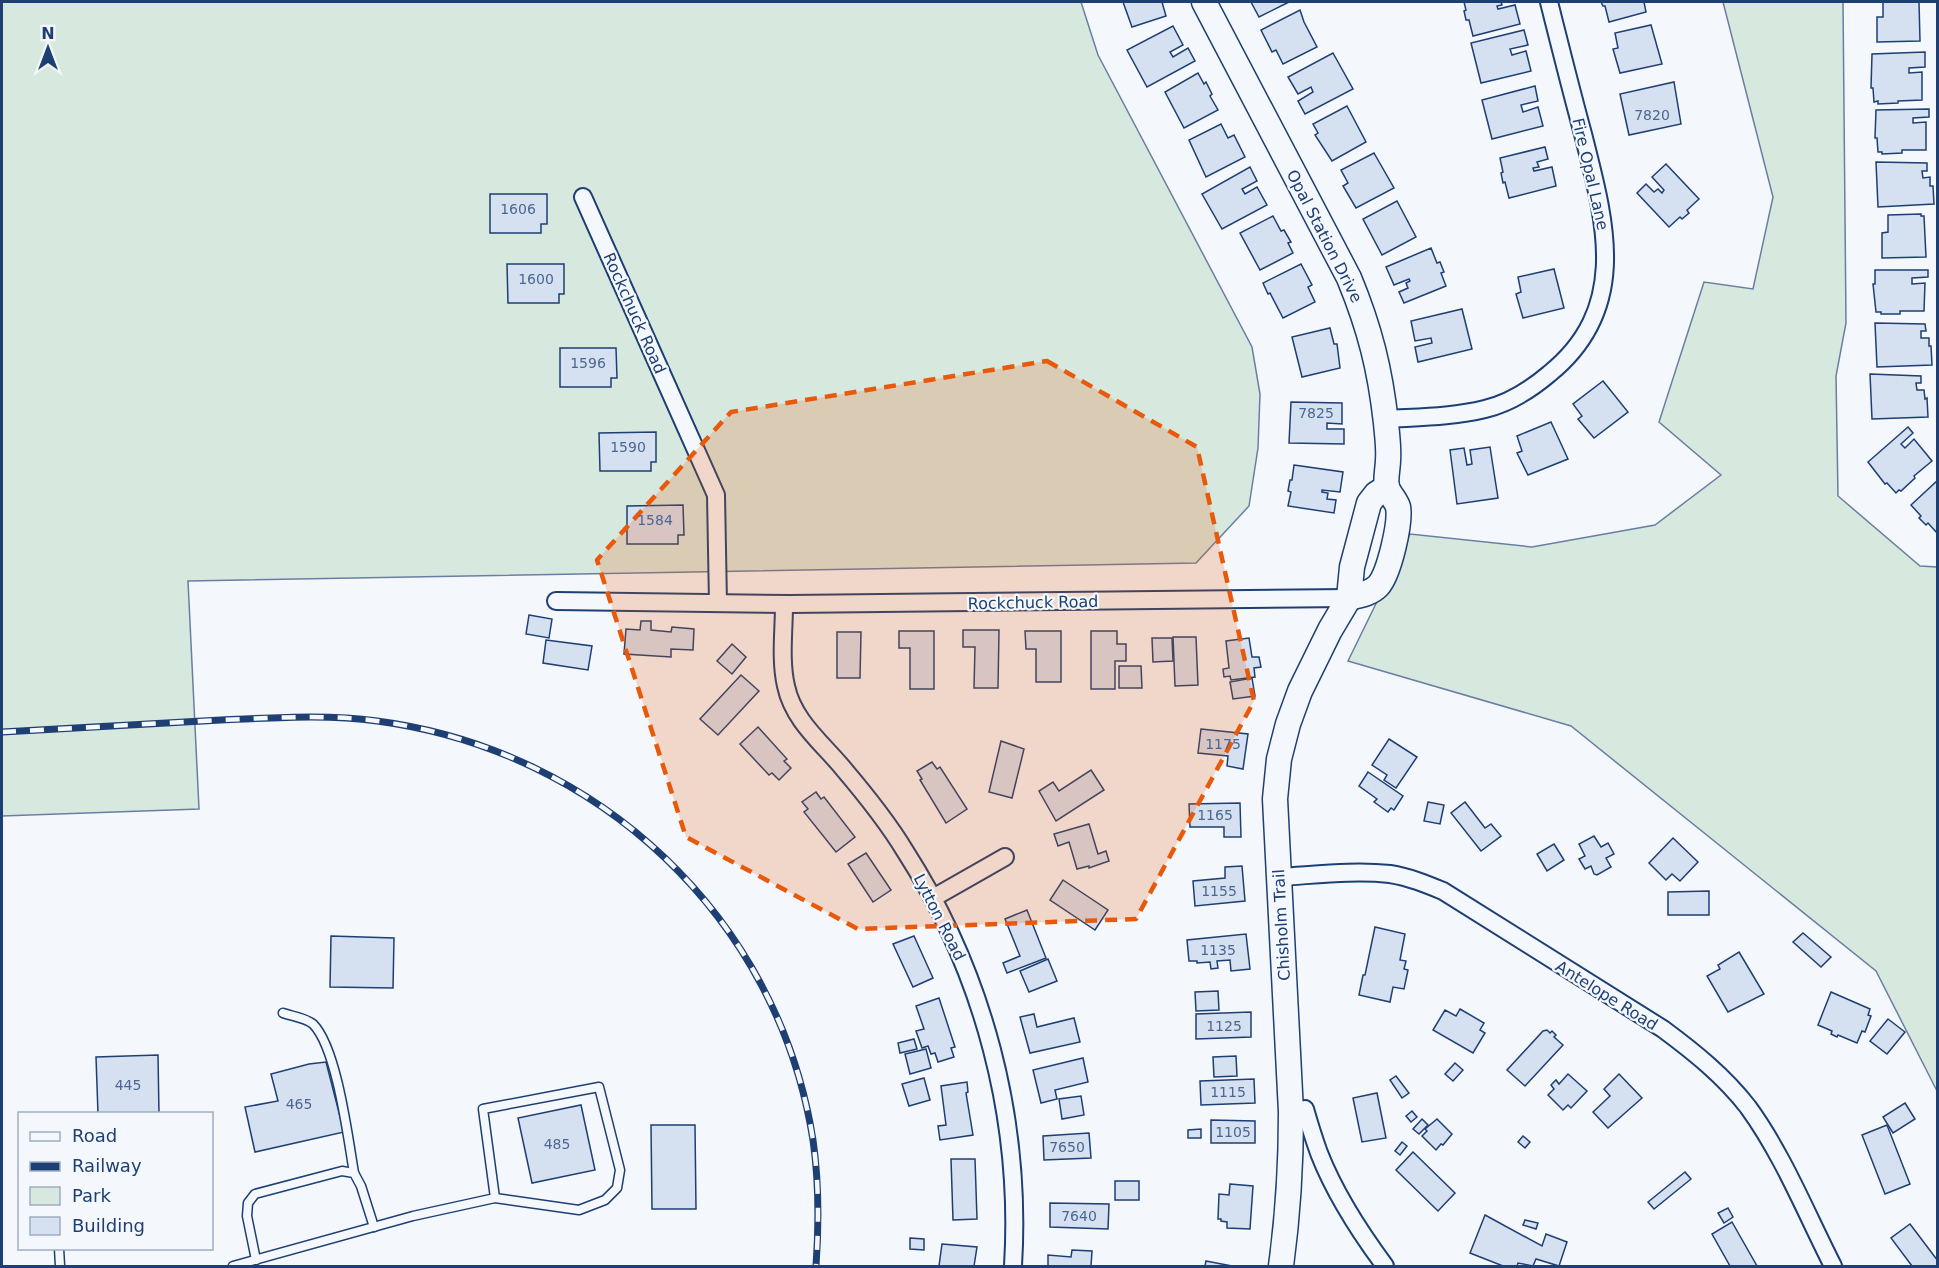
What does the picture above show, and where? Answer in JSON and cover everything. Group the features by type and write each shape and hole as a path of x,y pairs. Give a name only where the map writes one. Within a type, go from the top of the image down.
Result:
{"street":[{"name":"Opal Station Drive","path":"1204,2 1349,278 1373,344 1386,419 1387,487 1398,508 1398,523 1385,575 1369,593 1349,598"},
{"name":"Fire Opal Lane","path":"1386,419 1486,409 1513,399 1535,386 1557,368 1579,344 1593,316 1602,292 1606,267 1604,228 1598,194 1549,2"},
{"name":"Rockchuck Road","path":"583,197 716,495 718,603"},
{"path":"1349,598 1352,567 1369,503 1376,494 1387,487"},
{"name":"Rockchuck Road","path":"556,601 783,604 1349,598"},
{"name":"Chisholm Trail","path":"1281,1266 1290,1175 1291,1112 1275,799 1279,759 1300,691 1330,630 1349,598"},
{"name":"Lytton Road","path":"783,604 784,665 786,686 792,705 804,725 869,800 905,850 957,946 979,1004 996,1063 1007,1116 1014,1178 1013,1266"},
{"path":"933,898 1005,857"},
{"name":"Antelope Road","path":"1278,877 1392,874 1426,884 1443,891 1663,1029 1695,1052 1722,1077 1747,1106 1771,1142 1833,1266"},
{"path":"1291,1112 1305,1109 1320,1154 1340,1198 1362,1236 1385,1266"}],"lane":[{"path":"283,1013 312,1023 327,1046 341,1100 354,1173 361,1186 374,1227"},
{"path":"233,1266 413,1216 495,1198 579,1210 605,1200 617,1188 620,1170 599,1087 483,1109 495,1198"},
{"path":"256,1260 247,1216 248,1203 255,1194 342,1171 354,1173"},
{"path":"60,1250 60,1266"}],"highlighted area":[{"path":"1047,361 1197,447 1254,701 1136,919 858,929 686,837 597,560 731,412"}],"green space":[{"path":"2,2 1081,2 1098,55 1252,347 1260,394 1258,448 1249,506 1196,563 188,581 199,809 2,816"},
{"path":"1723,2 1843,2 1846,323 1836,376 1838,496 1920,566 1937,567 1937,1091 1876,971 1571,726 1348,661 1410,534 1532,547 1655,525 1721,475 1659,422 1704,282 1753,289 1773,197"}],"building":[{"path":"1123,2 1162,2 1166,16 1132,27"},
{"path":"1251,2 1289,2 1259,17"},
{"path":"1464,2 1501,2 1502,5 1497,6 1498,9 1515,5 1520,24 1473,36 1469,20 1466,20"},
{"path":"1601,2 1644,2 1646,12 1609,22 1605,6"},
{"path":"1883,2 1919,2 1920,41 1877,42 1877,17 1883,17"},
{"path":"1300,10 1317,47 1283,64 1276,50 1272,52 1261,30"},
{"path":"1651,25 1662,64 1620,73 1613,49 1618,48 1615,33"},
{"path":"1173,26 1183,45 1170,52 1173,57 1188,48 1195,61 1147,87 1127,50"},
{"path":"1524,30 1528,45 1510,49 1512,55 1526,51 1531,71 1481,83 1471,43"},
{"path":"1925,52 1925,67 1909,68 1909,73 1922,72 1922,100 1878,104 1878,101 1874,102 1873,88 1871,88 1872,54"},
{"path":"1333,53 1353,89 1305,114 1298,101 1313,92 1311,87 1298,94 1288,77"},
{"path":"1198,73 1204,84 1206,82 1212,94 1210,96 1218,110 1184,128 1165,92"},
{"path":"1674,82 1681,124 1629,135 1620,94"},
{"path":"1535,86 1538,101 1521,105 1523,112 1538,107 1543,126 1492,139 1482,100"},
{"path":"1347,106 1366,142 1332,161 1315,135 1318,133 1313,124"},
{"path":"1929,109 1929,117 1913,118 1913,123 1926,122 1926,150 1902,150 1902,153 1882,154 1878,152 1877,138 1875,138 1876,110"},
{"path":"1221,124 1228,138 1234,135 1245,157 1206,177 1189,140"},
{"path":"1545,147 1548,159 1537,162 1539,167 1533,168 1534,171 1552,167 1556,186 1509,198 1505,182 1503,183 1500,158"},
{"path":"1374,153 1394,188 1356,208 1343,186 1348,183 1341,170"},
{"path":"1876,162 1927,163 1927,171 1922,171 1923,178 1930,177 1934,204 1878,207"},
{"path":"1666,164 1699,199 1687,210 1689,213 1682,219 1680,217 1669,227 1637,193 1646,184 1654,192 1658,189 1662,193 1664,190 1652,177"},
{"path":"1250,167 1257,181 1242,189 1245,194 1257,187 1267,205 1222,229 1202,194"},
{"path":"490,194 547,194 547,224 541,224 541,233 490,233"},
{"path":"1397,201 1416,237 1382,255 1363,219"},
{"path":"1921,214 1924,216 1926,257 1882,258 1882,233 1888,232 1888,215"},
{"path":"1273,216 1281,231 1284,230 1291,242 1288,243 1293,253 1260,270 1240,233"},
{"path":"1431,248 1437,263 1440,262 1444,272 1441,273 1446,286 1404,303 1399,292 1408,288 1406,283 1410,281 1409,279 1394,285 1386,267"},
{"path":"507,264 564,264 564,294 559,294 559,303 508,303"},
{"path":"1301,264 1312,285 1308,287 1315,302 1283,318 1263,283"},
{"path":"1554,269 1564,308 1523,318 1516,294 1521,292 1518,277"},
{"path":"1875,270 1928,270 1928,277 1912,278 1912,284 1925,283 1924,311 1900,311 1900,314 1876,312 1873,284 1875,284"},
{"path":"1462,309 1472,349 1418,362 1415,347 1432,343 1431,338 1415,341 1411,321"},
{"path":"1875,323 1925,324 1926,331 1921,331 1921,338 1929,338 1932,365 1877,367"},
{"path":"1330,328 1334,344 1337,344 1340,368 1302,377 1292,337"},
{"path":"560,348 616,348 617,378 611,378 611,387 560,387"},
{"path":"1870,374 1921,376 1921,383 1916,383 1917,390 1924,390 1928,417 1872,419"},
{"path":"1603,381 1628,412 1594,438 1578,419 1582,416 1573,404"},
{"path":"1291,402 1342,403 1342,424 1327,423 1327,429 1344,429 1344,444 1289,443"},
{"path":"1551,422 1568,459 1528,475 1517,453 1522,451 1517,436"},
{"path":"1908,427 1913,433 1901,444 1905,448 1914,439 1932,461 1901,491 1896,493 1887,483 1885,484 1868,462"},
{"path":"656,432 656,462 651,462 651,471 600,471 599,433"},
{"path":"1490,447 1498,498 1457,504 1450,450 1464,448 1467,465 1472,464 1470,450"},
{"path":"1294,465 1343,472 1340,492 1322,490 1328,493 1327,499 1336,500 1334,513 1288,506 1291,492 1288,491"},
{"path":"1938,480 1938,534 1928,523 1926,525 1919,518 1921,516 1911,505"},
{"path":"683,505 684,535 678,535 678,544 627,544 627,506"},
{"path":"529,615 552,619 549,638 526,634"},
{"path":"641,621 651,621 651,630 671,632 672,627 694,629 693,650 671,649 671,657 624,654 626,629 640,630"},
{"path":"963,630 999,630 998,688 974,688 975,647 963,647"},
{"path":"899,631 934,631 934,689 910,689 910,648 899,648"},
{"path":"1025,631 1061,631 1061,682 1036,682 1036,649 1026,649"},
{"path":"1091,631 1117,631 1117,644 1126,644 1126,661 1115,661 1115,689 1091,689"},
{"path":"837,632 861,632 860,678 837,678"},
{"path":"1173,637 1196,637 1198,685 1175,686"},
{"path":"1152,638 1172,638 1173,661 1153,662"},
{"path":"1249,638 1252,657 1259,657 1261,667 1254,668 1255,677 1231,680 1230,676 1224,677 1223,669 1229,668 1226,641"},
{"path":"546,640 592,646 588,670 543,663"},
{"path":"732,644 746,657 732,674 717,661"},
{"path":"1119,666 1141,666 1142,688 1119,688"},
{"path":"741,675 759,691 718,735 700,719"},
{"path":"1252,678 1255,696 1233,699 1230,682"},
{"path":"758,727 787,759 784,761 791,768 779,780 772,773 769,775 740,744"},
{"path":"1201,729 1248,734 1243,769 1227,766 1228,756 1198,753"},
{"path":"1389,739 1417,757 1396,788 1384,780 1387,775 1372,765"},
{"path":"1001,741 1024,749 1012,798 989,792"},
{"path":"932,762 937,769 940,767 967,809 946,823 917,771"},
{"path":"1091,770 1104,790 1056,821 1039,791 1053,782 1059,791"},
{"path":"1368,772 1403,796 1394,810 1391,808 1388,812 1374,802 1377,799 1359,786"},
{"path":"816,792 821,799 824,797 855,837 836,852 804,812 808,809 802,802"},
{"path":"1428,802 1444,805 1440,824 1424,821"},
{"path":"1465,802 1485,828 1491,824 1501,836 1481,851 1451,813"},
{"path":"1240,803 1241,837 1224,837 1224,827 1190,827 1189,804"},
{"path":"1089,824 1098,854 1106,851 1109,861 1089,868 1089,866 1077,869 1069,842 1058,846 1054,834"},
{"path":"1594,836 1601,847 1608,843 1614,854 1606,858 1611,867 1597,875 1594,874 1591,866 1585,869 1579,859 1585,856 1579,844"},
{"path":"1673,838 1698,862 1680,881 1672,874 1666,880 1649,863"},
{"path":"1554,844 1564,860 1547,871 1537,854"},
{"path":"866,853 891,890 873,902 848,864"},
{"path":"1242,866 1245,901 1195,906 1193,881 1225,878 1225,867"},
{"path":"1063,880 1108,910 1095,930 1050,900"},
{"path":"1709,891 1709,915 1668,915 1668,892"},
{"path":"1027,910 1046,958 1007,973 1003,963 1020,956 1005,919"},
{"path":"1375,927 1405,934 1400,960 1406,961 1404,969 1408,970 1404,989 1393,987 1390,1002 1359,995"},
{"path":"1803,933 1831,957 1821,967 1793,942"},
{"path":"1246,934 1250,969 1231,971 1230,960 1217,961 1218,968 1211,969 1210,962 1189,961 1187,940"},
{"path":"331,936 394,938 393,988 330,987"},
{"path":"914,936 933,978 913,987 893,944"},
{"path":"1739,952 1764,994 1728,1012 1707,976 1720,969 1718,965"},
{"path":"1048,959 1057,981 1029,992 1020,971"},
{"path":"1218,991 1219,1010 1196,1011 1195,992"},
{"path":"1831,992 1870,1009 1868,1015 1871,1016 1865,1032 1862,1031 1857,1043 1838,1035 1837,1037 1831,1034 1832,1031 1818,1025"},
{"path":"939,998 955,1047 951,1048 954,1057 938,1062 935,1053 931,1054 928,1046 922,1048 916,1031 924,1029 916,1006"},
{"path":"1460,1009 1484,1023 1480,1030 1485,1033 1473,1053 1433,1030 1445,1010 1456,1016"},
{"path":"1251,1012 1251,1037 1196,1039 1196,1014"},
{"path":"1034,1014 1037,1027 1074,1018 1080,1042 1030,1053 1020,1017"},
{"path":"1888,1019 1905,1032 1887,1054 1870,1041"},
{"path":"1547,1030 1550,1033 1552,1031 1556,1035 1554,1037 1563,1045 1525,1086 1507,1070 1543,1031"},
{"path":"914,1039 917,1049 900,1053 898,1043"},
{"path":"926,1049 931,1068 910,1074 905,1054"},
{"path":"158,1055 159,1112 98,1112 96,1057"},
{"path":"1236,1056 1237,1076 1214,1077 1213,1057"},
{"path":"1083,1058 1088,1082 1055,1090 1057,1099 1041,1103 1033,1070"},
{"path":"326,1062 344,1132 255,1152 245,1107 278,1101 271,1074"},
{"path":"1455,1063 1463,1070 1453,1081 1445,1074"},
{"path":"1568,1074 1587,1091 1571,1108 1568,1105 1563,1110 1548,1095 1554,1089 1551,1085 1556,1080 1559,1084"},
{"path":"1619,1074 1642,1098 1608,1128 1593,1112 1610,1096 1604,1089"},
{"path":"1396,1076 1409,1093 1402,1098 1390,1080"},
{"path":"924,1078 930,1100 909,1106 902,1084"},
{"path":"1254,1079 1255,1103 1201,1105 1200,1081"},
{"path":"967,1082 968,1092 966,1093 973,1135 940,1140 938,1126 946,1125 941,1086"},
{"path":"1377,1093 1386,1138 1362,1142 1353,1098"},
{"path":"1081,1096 1084,1115 1062,1119 1059,1099"},
{"path":"1905,1103 1915,1119 1893,1133 1883,1117"},
{"path":"581,1105 595,1170 532,1183 518,1118"},
{"path":"1412,1111 1417,1117 1411,1122 1406,1116"},
{"path":"1422,1119 1428,1125 1419,1134 1413,1129"},
{"path":"1437,1119 1452,1134 1436,1150 1422,1136 1427,1131 1425,1129"},
{"path":"1211,1120 1255,1121 1255,1143 1211,1143"},
{"path":"651,1125 695,1125 696,1209 652,1209"},
{"path":"1887,1125 1910,1184 1885,1194 1862,1135"},
{"path":"1201,1129 1201,1138 1188,1138 1188,1130"},
{"path":"1089,1133 1091,1158 1044,1160 1043,1136"},
{"path":"1523,1136 1530,1142 1525,1148 1518,1142"},
{"path":"1402,1142 1407,1146 1400,1155 1395,1151"},
{"path":"1413,1152 1455,1193 1438,1211 1396,1170"},
{"path":"951,1159 975,1159 977,1219 953,1220"},
{"path":"1685,1172 1691,1179 1654,1209 1648,1202"},
{"path":"1115,1181 1139,1181 1139,1200 1115,1200"},
{"path":"1230,1184 1253,1186 1250,1229 1227,1228 1227,1222 1218,1219 1219,1194 1229,1195"},
{"path":"1050,1203 1109,1204 1108,1229 1050,1227"},
{"path":"1728,1208 1733,1217 1724,1223 1718,1213"},
{"path":"1485,1215 1542,1246 1546,1234 1567,1242 1559,1266 1536,1259 1533,1266 1518,1263 1517,1266 1503,1266 1470,1253"},
{"path":"1525,1220 1538,1223 1536,1229 1523,1225"},
{"path":"1732,1222 1757,1266 1730,1266 1712,1234"},
{"path":"1910,1224 1938,1261 1938,1266 1912,1266 1891,1238"},
{"path":"910,1238 924,1239 924,1250 910,1249"},
{"path":"942,1244 977,1247 974,1266 939,1266"},
{"path":"1072,1250 1092,1251 1091,1266 1048,1266 1048,1255 1071,1257"},
{"path":"1206,1261 1232,1266 1205,1266"}],"railway":[{"path":"2,732 280,718 319,717 377,721 458,738 533,767 603,808 665,858 718,917 761,985 793,1059 813,1140 818,1203 816,1266"}]}
